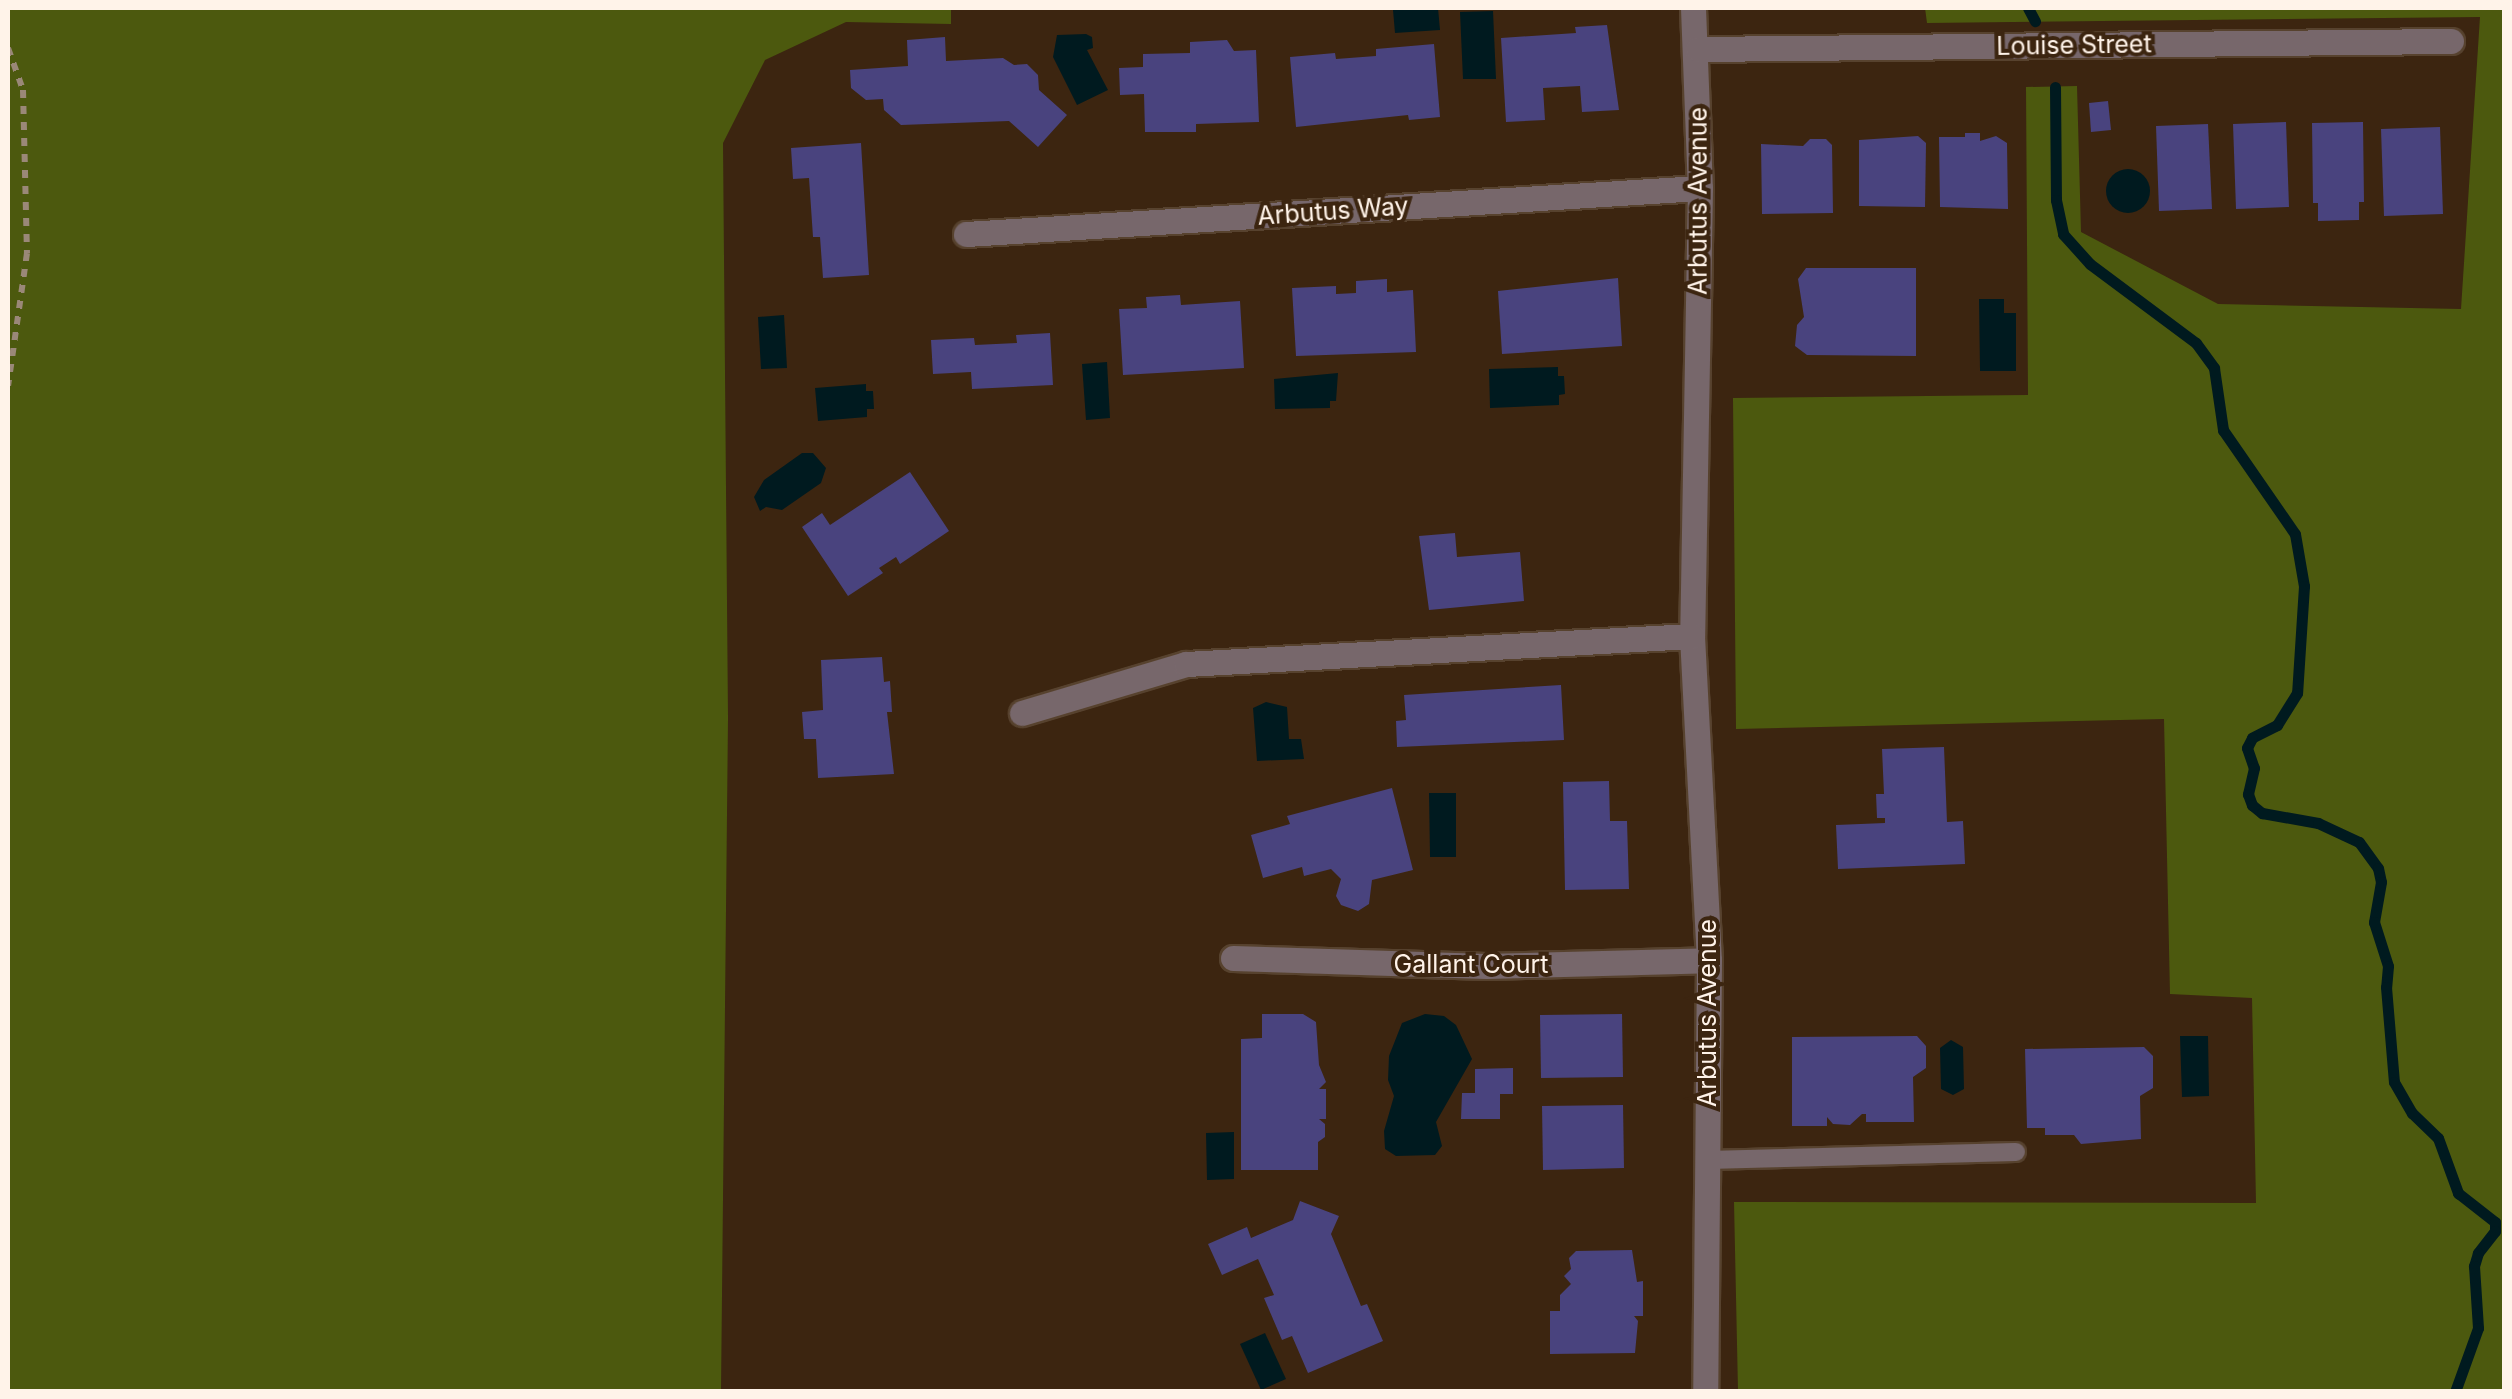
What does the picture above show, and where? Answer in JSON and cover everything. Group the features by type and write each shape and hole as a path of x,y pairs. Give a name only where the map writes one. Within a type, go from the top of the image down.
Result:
{"street":[{"name":"Arbutus Avenue","path":"1693,8 1698,49 1700,188 1692,636 1709,960 1701,1390"},
{"name":"Louise Street","path":"1698,49 2451,41"},
{"name":"Arbutus Way","path":"966,234 1700,188"},
{"path":"1022,712 1186,664 1692,636"},
{"name":"Gallant Court","path":"1232,958 1486,966 1709,960"}],"lane":[{"path":"1707,1160 2016,1152"}],"path":[{"path":"8,48 24,90 26,253 8,386"}],"green space":[{"path":"8,8 951,8 951,24 846,22 765,60 723,143 728,718 721,1391 8,1391"},
{"path":"1925,8 2504,8 2504,1391 1738,1391 1734,1202 2256,1203 2252,998 2170,994 2164,719 1736,729 1733,398 2028,395 2026,87 2077,86 2081,232 2218,304 2461,309 2480,17 1927,23"}],"water":[{"path":"1438,8 1440,30 1395,33 1393,10"},
{"path":"1493,11 1496,79 1463,79 1460,12"},
{"path":"1057,35 1092,37 1093,48 1087,50 1108,90 1077,105 1053,57"},
{"path":"2128,169 2143,176 2150,191 2143,206 2128,213 2113,206 2106,191 2113,176"},
{"path":"1979,299 2004,299 2004,313 2016,313 2016,371 1980,371"},
{"path":"784,315 787,368 761,369 758,317"},
{"path":"1107,362 1110,418 1086,420 1082,364"},
{"path":"1558,367 1558,376 1564,376 1565,394 1559,395 1559,405 1490,408 1489,369"},
{"path":"1338,373 1336,401 1330,401 1330,408 1275,409 1274,379"},
{"path":"866,384 866,391 873,391 874,409 867,409 867,417 818,421 815,388"},
{"path":"802,453 813,453 826,468 821,483 782,510 766,507 760,511 754,497 764,480"},
{"path":"1266,702 1287,707 1289,739 1301,739 1304,759 1257,761 1253,708"},
{"path":"1429,793 1456,793 1456,857 1430,857"},
{"path":"1425,1014 1444,1016 1456,1025 1472,1059 1436,1122 1442,1146 1435,1155 1396,1156 1385,1149 1384,1131 1394,1096 1388,1080 1389,1056 1402,1023"},
{"path":"2180,1036 2208,1036 2209,1096 2182,1097"},
{"path":"1951,1040 1963,1047 1964,1089 1953,1095 1941,1089 1940,1048"},
{"path":"1234,1132 1234,1179 1207,1180 1206,1133"},
{"path":"1265,1333 1286,1379 1261,1390 1240,1344"}],"building":[{"path":"1607,25 1619,110 1582,112 1580,86 1543,88 1545,120 1506,122 1501,38 1576,33 1575,27"},
{"path":"945,37 946,61 1003,58 1014,65 1027,64 1038,75 1039,90 1067,115 1038,147 1009,121 901,125 884,110 883,99 866,100 851,88 850,70 908,66 907,40"},
{"path":"1227,40 1234,51 1256,50 1259,122 1196,124 1196,132 1145,132 1144,94 1120,95 1119,68 1143,67 1143,54 1190,53 1190,42"},
{"path":"1434,44 1440,117 1409,120 1408,115 1296,127 1290,57 1335,53 1336,59 1376,56 1376,49"},
{"path":"2108,101 2111,130 2091,132 2089,103"},
{"path":"2286,122 2289,207 2236,209 2233,124"},
{"path":"2363,122 2364,202 2359,202 2359,220 2318,221 2318,203 2313,203 2312,123"},
{"path":"2208,124 2212,209 2159,211 2156,126"},
{"path":"2440,127 2443,214 2384,216 2381,129"},
{"path":"1965,133 1980,133 1980,141 1996,136 2007,143 2008,209 1940,207 1939,137 1965,137"},
{"path":"1918,136 1926,143 1925,207 1859,206 1859,140"},
{"path":"1810,139 1826,139 1832,145 1833,213 1762,214 1761,144 1803,146"},
{"path":"861,143 869,275 823,278 820,237 813,237 809,178 793,179 791,148"},
{"path":"1806,268 1916,268 1916,356 1807,355 1795,346 1797,325 1804,317 1798,279"},
{"path":"1618,278 1622,346 1502,354 1498,291"},
{"path":"1387,279 1387,292 1413,290 1416,352 1296,356 1292,288 1336,286 1336,294 1356,293 1356,281"},
{"path":"1180,295 1181,305 1240,301 1244,368 1123,375 1119,309 1147,308 1146,297"},
{"path":"1050,333 1053,385 972,389 971,372 933,374 931,340 974,338 975,345 1017,343 1016,335"},
{"path":"910,472 949,531 900,564 896,557 879,568 883,573 848,596 802,527 822,513 830,525"},
{"path":"1455,533 1457,557 1520,552 1524,601 1429,610 1419,536"},
{"path":"882,657 884,682 890,681 892,712 887,712 894,774 818,778 816,739 804,739 802,712 823,710 821,660"},
{"path":"1561,685 1564,740 1397,747 1396,721 1406,720 1404,695"},
{"path":"1944,747 1947,822 1963,821 1965,864 1838,869 1836,825 1885,823 1885,818 1877,818 1876,794 1884,794 1882,749"},
{"path":"1609,781 1610,821 1627,821 1629,889 1565,890 1563,782"},
{"path":"1392,788 1413,870 1372,880 1369,904 1358,911 1341,905 1336,896 1341,879 1331,869 1304,876 1302,867 1263,878 1251,835 1290,824 1287,816"},
{"path":"1262,1014 1303,1014 1316,1022 1319,1065 1326,1082 1319,1089 1326,1089 1326,1119 1319,1119 1325,1124 1325,1137 1318,1142 1318,1170 1241,1170 1241,1039 1262,1038"},
{"path":"1622,1014 1623,1077 1541,1078 1540,1015"},
{"path":"1917,1036 1926,1046 1926,1068 1913,1077 1914,1122 1866,1122 1866,1114 1862,1114 1850,1125 1833,1124 1827,1117 1827,1126 1792,1126 1792,1037"},
{"path":"2144,1047 2153,1056 2153,1088 2140,1096 2141,1139 2081,1144 2074,1135 2045,1135 2045,1128 2027,1128 2025,1049"},
{"path":"1513,1068 1513,1094 1500,1094 1500,1119 1461,1119 1462,1093 1475,1093 1475,1069"},
{"path":"1623,1105 1624,1168 1543,1170 1542,1106"},
{"path":"1300,1201 1339,1216 1331,1234 1361,1306 1367,1304 1383,1341 1308,1373 1292,1336 1282,1340 1264,1298 1274,1295 1258,1259 1222,1275 1208,1244 1247,1227 1251,1238 1293,1220"},
{"path":"1632,1250 1637,1282 1643,1281 1643,1316 1634,1316 1638,1321 1635,1353 1550,1354 1550,1311 1560,1311 1560,1295 1571,1284 1564,1276 1571,1269 1569,1258 1576,1251"}],"waterway":[{"path":"2028,8 2035,21"},
{"path":"2055,87 2056,200 2063,234 2090,264 2196,343 2214,368 2223,430 2295,534 2304,586 2297,693 2277,725 2252,738 2247,748 2254,768 2248,794 2252,805 2262,813 2318,823 2359,842 2378,868 2381,882 2374,922 2388,966 2386,987 2394,1082 2412,1113 2438,1138 2458,1193 2495,1222 2495,1231 2478,1253 2474,1266 2478,1328 2455,1392"}]}
